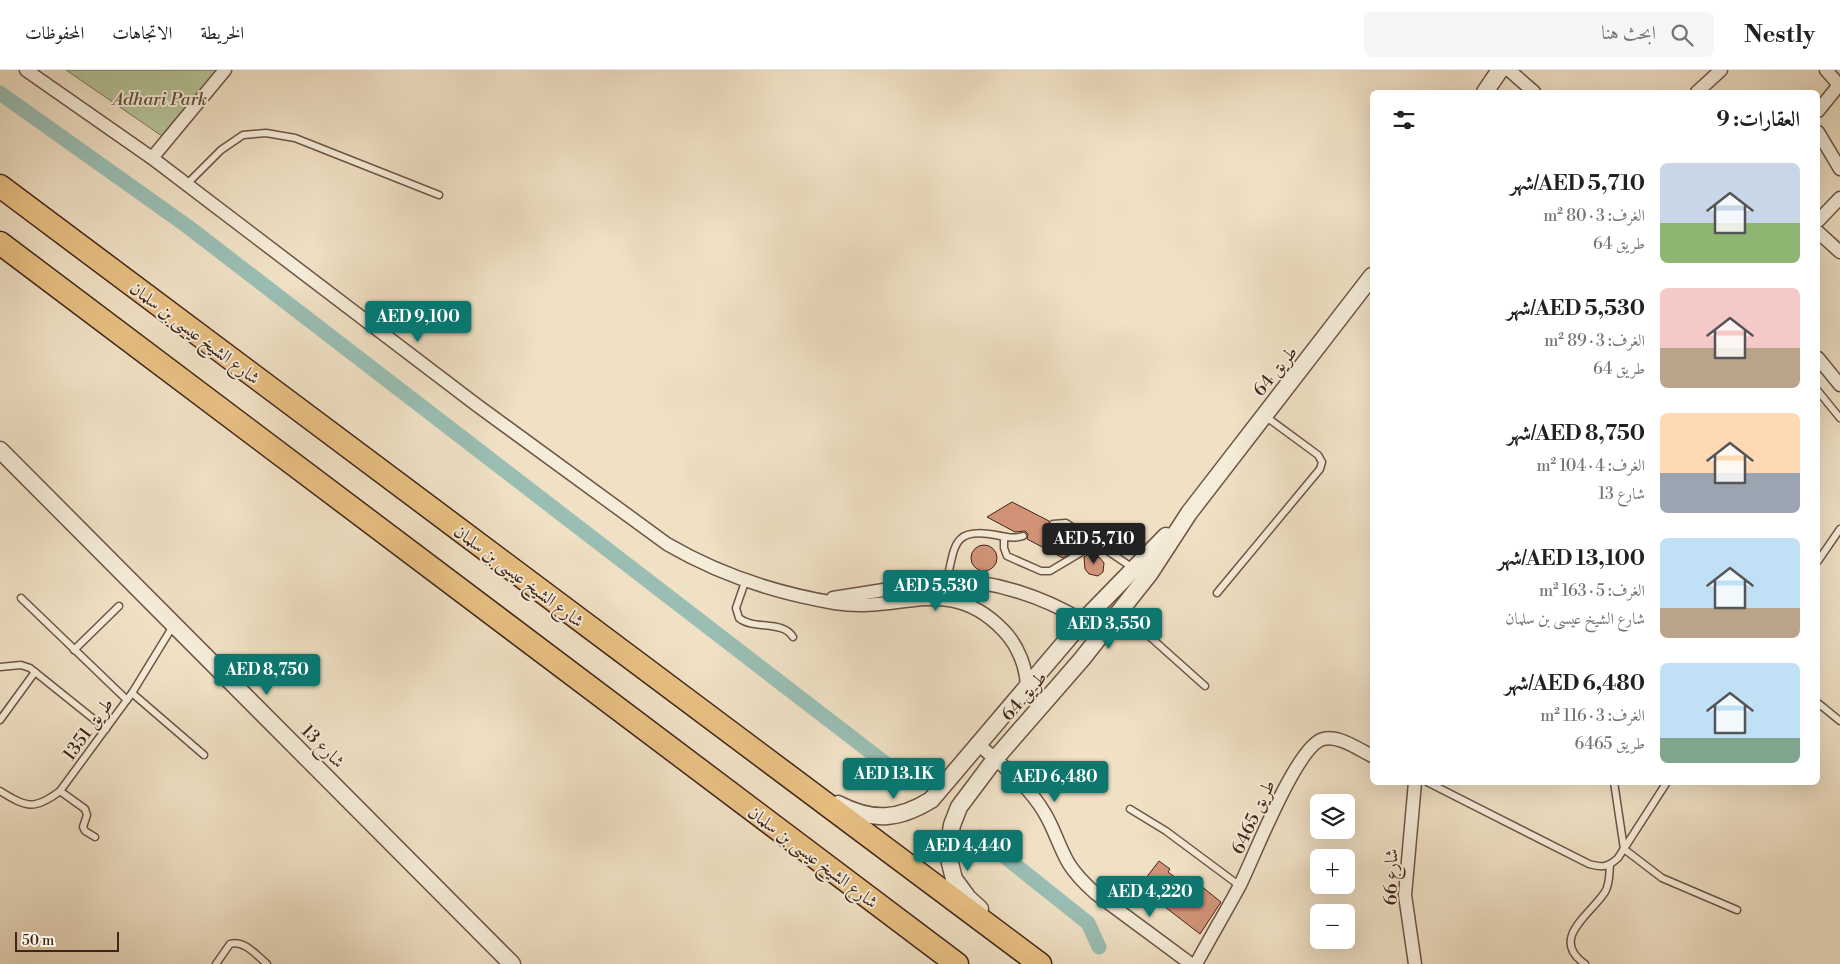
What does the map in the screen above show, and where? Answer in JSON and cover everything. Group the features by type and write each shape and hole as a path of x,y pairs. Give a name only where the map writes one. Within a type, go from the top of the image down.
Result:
{"highway":[{"name":"شارع الشيخ عيسى بن سلمان","path":"0,186 1041,964"},
{"name":"شارع الشيخ عيسى بن سلمان","path":"0,243 957,964"},
{"path":"920,938 947,964"}],"street":[{"path":"26,70 152,158 478,406 667,544 692,559 745,582 776,591 820,600 850,605 944,598 956,600 981,612 1006,633 1016,648 1023,664 1027,689"},
{"path":"152,158 226,70"},
{"path":"1486,90 1500,70"},
{"path":"1509,70 1532,90"},
{"path":"1699,90 1721,70"},
{"path":"1820,109 1840,85 1826,70"},
{"path":"1820,135 1840,169"},
{"path":"1820,218 1840,198"},
{"path":"1820,234 1840,252"},
{"name":"طريق 64","path":"1041,964 968,898 954,879 950,863 949,843 952,825 959,807 995,759 1120,611 1150,572 1189,513 1370,279"},
{"path":"1820,360 1840,385"},
{"name":"شارع 13","path":"0,450 512,964"},
{"name":"طريق 64","path":"795,782 854,812 874,817 894,816 914,810 931,800 1083,621 1189,513"},
{"path":"820,600 947,580 970,582 1009,590 1054,606 1083,621 1102,634"},
{"path":"944,598 947,580"},
{"name":"طريق 6465","path":"1196,964 1240,886 1282,794 1303,755 1321,739 1332,738 1370,755"},
{"path":"979,745 1036,800 1044,812 1069,864 1081,879 1102,899 1191,964"},
{"name":"شارع 66","path":"1415,786 1405,895 1415,964"}],"lane":[{"path":"187,184 221,150 243,135 266,133 295,138 439,195"},
{"path":"1820,393 1840,418"},
{"path":"1217,593 1320,469 1322,462 1318,455 1265,416"},
{"path":"1054,524 1066,523 1133,568"},
{"path":"1820,558 1840,529"},
{"path":"947,580 954,548 963,536 978,532 1004,537 1023,536"},
{"path":"1004,537 1004,548 1007,556 1045,572 1054,570 1097,543"},
{"path":"745,582 736,608 739,618 747,623 788,631 793,637"},
{"path":"21,598 127,700"},
{"path":"74,650 119,606"},
{"path":"1120,611 1205,686"},
{"name":"طريق 1351","path":"0,791 20,804 33,806 46,801 60,791 132,693 174,625"},
{"path":"0,667 21,665 35,672 106,729"},
{"path":"0,720 35,672"},
{"path":"132,693 204,755"},
{"path":"1820,705 1840,721"},
{"path":"1433,785 1589,864 1602,868 1610,865 1624,849 1666,785"},
{"path":"1614,785 1624,849 1662,878 1737,910"},
{"path":"60,791 85,809 87,815 83,827 85,832 95,837"},
{"path":"1130,809 1166,831 1240,886"},
{"path":"1585,964 1571,950 1570,941 1573,931 1606,890 1610,865"},
{"path":"216,964 230,944 234,943 243,944 267,964"}],"green space":[{"name":"Adhari Park","path":"66,70 223,70 162,136"}],"building":[{"path":"1012,502 1049,521 1050,528 1062,528 1087,543 1063,558 1027,539 1028,534 1025,531 1015,532 987,517"},
{"path":"984,545 993,549 997,558 993,567 984,571 975,567 971,558 975,549"},
{"path":"1089,554 1100,558 1104,563 1103,572 1098,576 1089,574 1085,569 1084,557"},
{"path":"1159,861 1170,869 1168,872 1191,889 1196,882 1221,902 1200,934 1139,887"}],"waterway":[{"path":"0,93 187,226 907,780"},
{"path":"980,837 1088,923 1099,947"}]}
